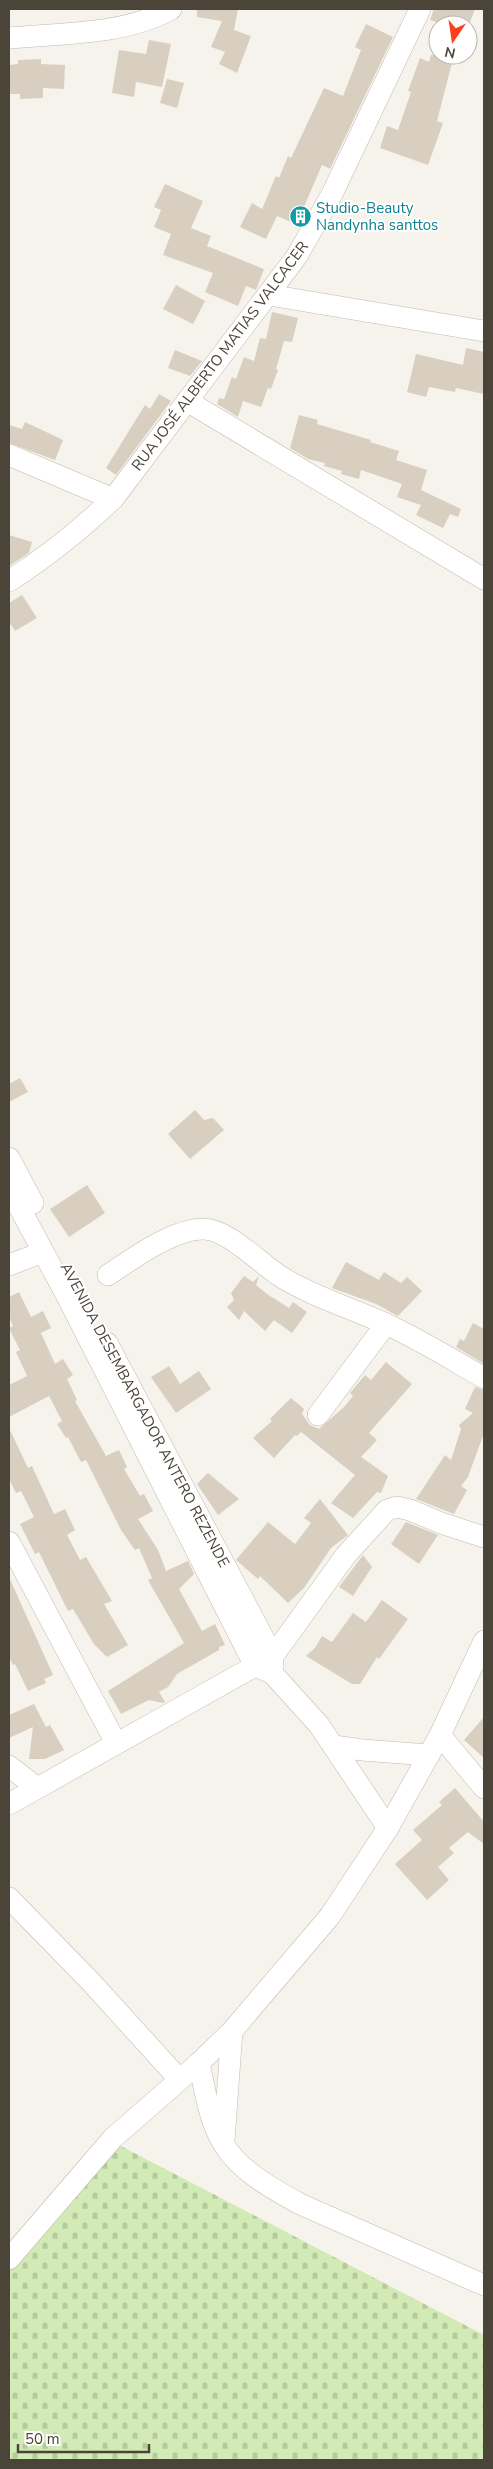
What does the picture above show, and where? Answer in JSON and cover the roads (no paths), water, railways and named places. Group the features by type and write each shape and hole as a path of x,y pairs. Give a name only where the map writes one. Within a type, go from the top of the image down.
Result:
{"street":[{"path":"9,38 126,26 155,18 171,9"},
{"name":"RUA JOSÉ ALBERTO MATIAS VALCACER","path":"9,581 58,548 113,499 269,295 297,256 332,194 420,9"},
{"path":"269,295 484,331"},
{"path":"187,402 484,579"},
{"path":"9,455 113,499"},
{"name":"AVENIDA DESEMBARGADOR ANTERO REZENDE","path":"9,1158 43,1252 180,1498"},
{"name":"AVENIDA DESEMBARGADOR ANTERO REZENDE","path":"9,1188 29,1212 266,1665 320,1726 388,1828"},
{"path":"108,1275 168,1240 193,1230 205,1229 228,1238 260,1263 300,1288 386,1324 484,1378"},
{"path":"9,1265 43,1252"},
{"path":"318,1415 386,1324"},
{"path":"9,1804 116,1743 266,1665 346,1556 387,1510 397,1507 410,1510 441,1523 484,1537"},
{"path":"9,1542 116,1743"},
{"path":"9,2259 112,2138 199,2063 232,2031 330,1916 388,1828 440,1735 484,1641"},
{"path":"440,1735 484,1788"},
{"path":"334,1746 428,1755"},
{"path":"9,1766 37,1788"},
{"path":"9,1898 91,1982 180,2079"},
{"path":"224,2145 232,2031"},
{"path":"199,2063 213,2120 224,2145 239,2163 273,2190 335,2220 484,2285"}],"place":[{"name":"Studio-Beauty Nandynha santtos","path":"300,217"}]}
